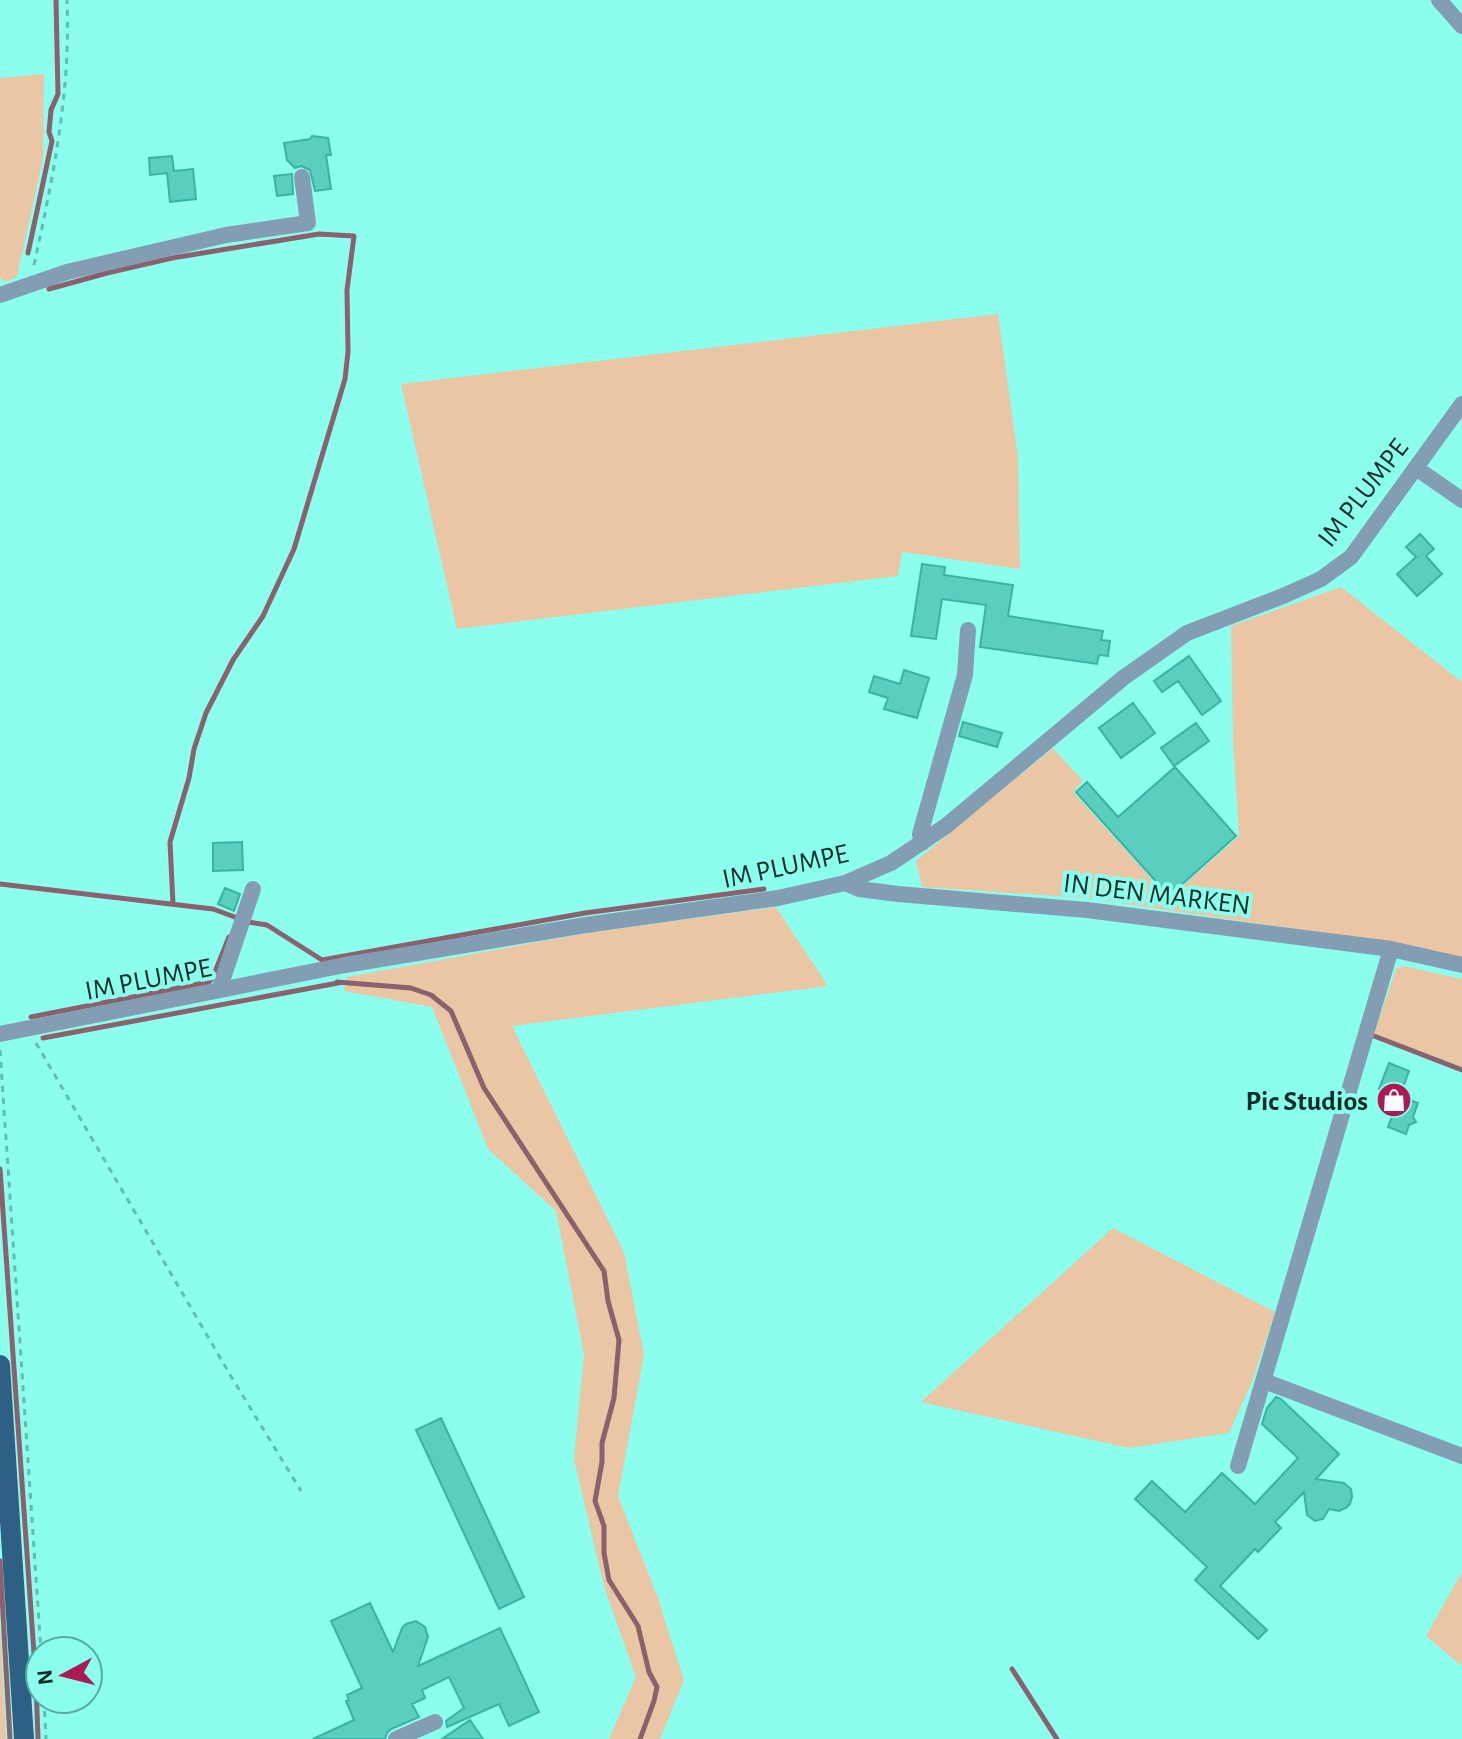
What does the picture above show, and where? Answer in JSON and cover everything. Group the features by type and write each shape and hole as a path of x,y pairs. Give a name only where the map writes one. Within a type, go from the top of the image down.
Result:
{"main road":[{"path":"0,1365 24,1739"}],"street":[{"path":"1439,0 1462,26"},
{"path":"0,295 67,272 226,235 308,223 302,177"},
{"name":"IM PLUMPE","path":"0,1034 345,965 586,925 778,898 845,883 891,863 946,826 1123,678 1187,633 1321,579 1351,557 1462,404"},
{"path":"1416,468 1462,500"},
{"path":"922,843 920,834 965,675 968,630"},
{"path":"891,863 898,894"},
{"name":"IN DEN MARKEN","path":"845,883 859,889 898,894 1087,910 1391,949 1462,965"},
{"path":"219,990 253,889"},
{"path":"1238,1466 1391,949"},
{"path":"1264,1381 1462,1456"},
{"path":"396,1739 435,1722"}],"path":[{"path":"30,283 59,139 67,67 67,0"},
{"path":"25,1029 35,1041 301,1491"},
{"path":"0,1050 40,1635"},
{"path":"45,1715 46,1739"}],"shaded area":[{"path":"44,74 43,158 17,277 4,282 0,277 0,78"},
{"path":"998,314 1018,457 1020,569 902,552 898,576 457,629 401,384"},
{"path":"1341,587 1462,682 1462,958 1391,943 1085,898 922,887 916,861 1053,748 1083,781 1073,792 1169,898 1239,836 1233,742 1231,626"},
{"path":"776,907 828,986 512,1026 624,1252 644,1355 618,1496 658,1598 684,1680 660,1739 609,1739 636,1677 604,1587 574,1459 584,1354 556,1211 488,1149 432,1007 344,991 347,977 588,933"},
{"path":"1403,966 1462,979 1462,1067 1374,1034 1396,969"},
{"path":"1113,1228 1275,1312 1252,1382 1229,1433 1129,1448 921,1402"},
{"path":"1462,1572 1462,1666 1426,1636"},
{"path":"0,1623 6,1739 0,1739"}],"building":[{"path":"312,136 328,138 331,155 326,155 331,189 315,191 310,170 301,166 295,168 287,160 284,143 310,139"},
{"path":"172,156 174,171 193,169 196,199 170,202 167,173 150,175 149,158"},
{"path":"292,174 293,194 277,196 274,176"},
{"path":"1420,534 1434,549 1426,556 1442,574 1417,596 1397,574 1416,557 1406,547"},
{"path":"922,564 945,567 944,575 1013,585 1008,616 1103,631 1101,640 1110,641 1108,656 1099,655 1097,664 980,647 986,605 942,599 936,639 911,636"},
{"path":"1189,656 1221,701 1202,715 1178,681 1162,692 1154,681"},
{"path":"904,670 929,678 917,718 884,709 888,698 869,692 874,676 900,684"},
{"path":"1133,703 1155,733 1121,758 1099,728"},
{"path":"963,722 1002,733 997,747 959,736"},
{"path":"1196,723 1209,741 1174,766 1161,748"},
{"path":"1175,767 1236,836 1169,896 1076,792 1087,782 1118,817"},
{"path":"242,842 243,870 213,871 213,843"},
{"path":"225,888 240,894 234,911 218,904"},
{"path":"1389,1063 1409,1071 1400,1096 1418,1103 1413,1117 1416,1122 1409,1125 1406,1134 1388,1127 1393,1114 1386,1111 1393,1094 1379,1089"},
{"path":"1276,1397 1339,1454 1316,1479 1344,1483 1351,1489 1352,1497 1346,1508 1339,1511 1329,1509 1323,1519 1315,1521 1307,1515 1304,1492 1275,1522 1281,1528 1258,1552 1255,1549 1220,1586 1267,1630 1258,1639 1195,1580 1207,1567 1135,1499 1152,1481 1185,1512 1222,1473 1255,1504 1298,1458 1262,1424 1267,1408"},
{"path":"441,1418 524,1597 499,1609 416,1430"},
{"path":"370,1603 393,1652 406,1624 416,1621 425,1627 428,1637 418,1666 500,1628 539,1712 509,1726 499,1704 447,1727 446,1721 464,1708 449,1677 422,1690 425,1698 412,1704 419,1717 391,1729 385,1739 313,1739 354,1720 346,1701 349,1700 347,1695 362,1688 331,1621"},
{"path":"470,1720 483,1739 442,1739"}],"waterway":[{"path":"28,253 52,141 49,132 51,110 58,94 56,0"},
{"path":"49,289 172,258 319,234 354,236 347,290 345,379 294,549 263,616 233,660 206,713 194,749 189,778 170,842 173,904"},
{"path":"0,884 213,909 240,919"},
{"path":"322,960 585,913 764,889"},
{"path":"248,922 267,925 323,962"},
{"path":"31,1017 209,982 229,937"},
{"path":"337,982 411,988 431,995 451,1011 484,1088 604,1271 608,1301 619,1340 614,1398 602,1443 595,1501 604,1526 604,1553 609,1580 638,1626 649,1672 657,1687 640,1739"},
{"path":"43,1038 338,983"},
{"path":"1374,1036 1462,1070"},
{"path":"0,1169 38,1739"},
{"path":"0,1561 10,1739"},
{"path":"1012,1669 1057,1739"}],"place":[{"name":"Pic Studios","path":"1394,1100"}]}
